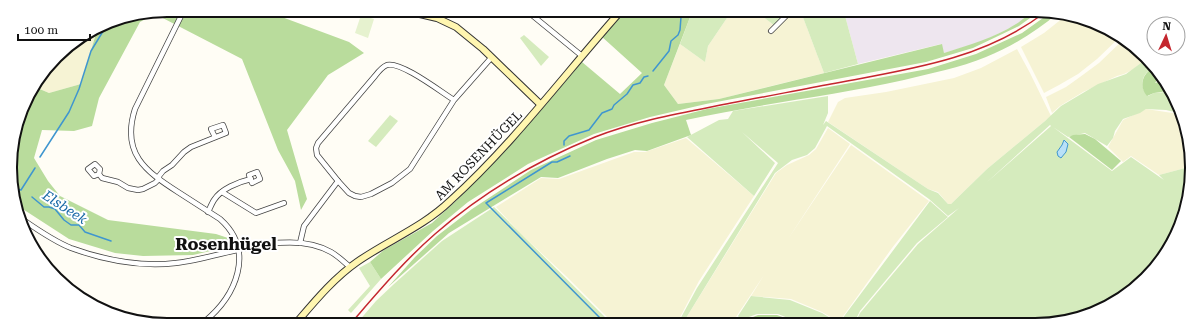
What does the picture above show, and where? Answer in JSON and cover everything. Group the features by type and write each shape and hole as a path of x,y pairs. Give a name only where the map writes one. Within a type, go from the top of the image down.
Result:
{"street":[{"path":"180,17 140,98 132,120 132,142 139,160 148,171 227,226 233,234 239,250 237,274 232,288 218,309 208,318"},
{"path":"433,17 452,25 464,33 540,104"},
{"path":"534,17 582,56"},
{"name":"AM ROSENHÜGEL","path":"301,318 340,275 379,247 436,214 470,182 518,131 616,17"},
{"path":"771,31 785,17"},
{"path":"454,100 399,66 385,66 370,81 318,143 316,148 317,155 349,193 361,197 371,194 392,183 410,169 454,100 491,58"},
{"path":"99,174 102,178 118,182 128,188 138,190 149,187 159,179 162,171 172,165 184,152 191,147 215,137"},
{"path":"208,212 214,199 222,192 250,179"},
{"path":"300,243 304,226 338,181"},
{"path":"222,192 256,213 284,203"},
{"path":"27,222 43,233 72,248 96,256 124,261 175,263 273,244 300,243 316,246 330,251 350,267"}],"shaded area":[{"path":"728,17 763,17 775,26 786,17 803,17 824,73 719,99 678,104 664,85 680,44 705,62 708,46"},
{"path":"845,17 1027,17 1016,25 981,42 944,53 941,44 858,64"},
{"path":"1061,19 1092,28 1116,41 1097,59 1078,74 1044,93 1021,47 1044,33"},
{"path":"95,35 81,84 49,93 39,89 54,68 68,54"},
{"path":"1120,43 1142,62 1132,70 1083,92 1060,106 1052,113 1046,97 1066,87 1099,63"},
{"path":"1017,49 1051,116 987,169 951,204 948,204 938,192 928,189 828,122 838,102 845,98 886,92 954,78 981,68"},
{"path":"1146,109 1175,113 1184,148 1185,168 1159,175 1131,156 1123,162 1108,147 1123,120"},
{"path":"828,128 850,144 788,239 851,145 929,201 892,248 842,318 832,318 791,299 751,296 764,275 735,318 686,318 776,173 787,165 809,155 816,149"},
{"path":"686,138 754,196 699,281 680,318 608,318 520,233 496,207 541,178 559,179 634,152 645,152"}],"green space":[{"path":"161,17 282,17 349,42 364,53 328,75 287,130 307,199 301,210 295,181 278,150 242,59"},
{"path":"360,17 374,19 368,38 355,33"},
{"path":"620,17 690,17 664,85 678,104 719,99 942,44 944,53 990,37 1008,29 1025,17 1031,17 1019,26 973,48 926,62 706,104 650,117 594,134 528,164 468,202 433,231 381,279 370,262 384,250 432,223 458,199 520,134 582,62 620,94 642,73 601,36"},
{"path":"690,17 728,17 708,46 705,62 680,44"},
{"path":"763,17 786,17 775,26"},
{"path":"803,17 845,17 858,64 824,73"},
{"path":"1044,17 1052,18 1024,38 976,61 877,86 740,109 686,120 691,135 647,151 635,150 607,159 558,178 541,177 449,233 388,287 415,257 437,236 472,209 531,170 596,140 652,123 707,109 928,69 976,54 1022,33"},
{"path":"147,18 140,22 99,98 92,126 74,131 42,130 34,158 48,181 60,196 108,220 216,234 231,239 232,246 193,255 143,256 115,253 69,239 23,209 18,187 17,158 22,129 28,110 39,89 49,93 81,84 95,35 110,28"},
{"path":"524,35 549,57 541,66 520,38"},
{"path":"1142,62 1145,65 1144,68 1148,68 1150,70 1144,77 1142,85 1143,89 1148,96 1154,93 1165,92 1175,112 1146,109 1140,113 1123,119 1107,146 1085,133 1068,137 1053,127 1112,171 1131,157 1164,180 1159,175 1185,168 1184,187 1180,206 1174,225 1165,243 1148,267 1134,281 1110,298 1083,310 1044,318 858,318 860,313 918,244 959,208 948,216 929,199 827,126 815,148 807,155 792,160 775,173 686,318 681,318 697,288 778,163 742,132 775,163 754,196 687,137 719,120 728,119 733,111 828,96 828,113 823,125 826,121 928,189 938,193 948,204 951,204 987,169 1061,106 1098,84 1126,74","holes":["1050,125 1051,126 986,183"]},
{"path":"1149,71 1157,80 1155,83 1158,82 1165,91 1147,96 1142,84 1144,77"},
{"path":"390,115 398,121 376,147 368,141"},
{"path":"1085,134 1095,139 1121,161 1112,170 1069,137 1073,135"},
{"path":"930,201 948,217 917,243 860,311 856,318 843,318"},
{"path":"494,207 606,318 361,318 376,301 442,241"},
{"path":"370,262 381,279 351,313 348,310 370,286 359,268"},
{"path":"751,296 790,300 830,318 788,318 778,314 757,314 746,318 740,318 738,316"},
{"path":"758,315 777,315 785,318 750,318"}],"water":[{"path":"1064,140 1068,144 1066,152 1061,158 1058,156 1057,152"}],"waterway":[{"path":"653,71 669,51 671,41 678,35 681,17"},
{"path":"40,157 69,112 79,89 91,51 102,32"},
{"path":"564,145 564,141 569,136 589,130 602,113 612,109 614,105 627,94 633,85 640,83 644,77 648,76"},
{"path":"570,156 557,162 552,162 486,203 600,318"},
{"path":"18,189 21,190 35,168"},
{"name":"Elsbeek","path":"32,197 44,207 55,209 64,220 71,225 79,225 85,232 111,241"}],"railway":[{"path":"356,318 413,255 453,219 510,179 573,146 611,131 662,117 887,74 942,61 995,42 1020,29 1038,17"}],"district":[{"name":"Rosenhügel","path":"226,244"}]}
